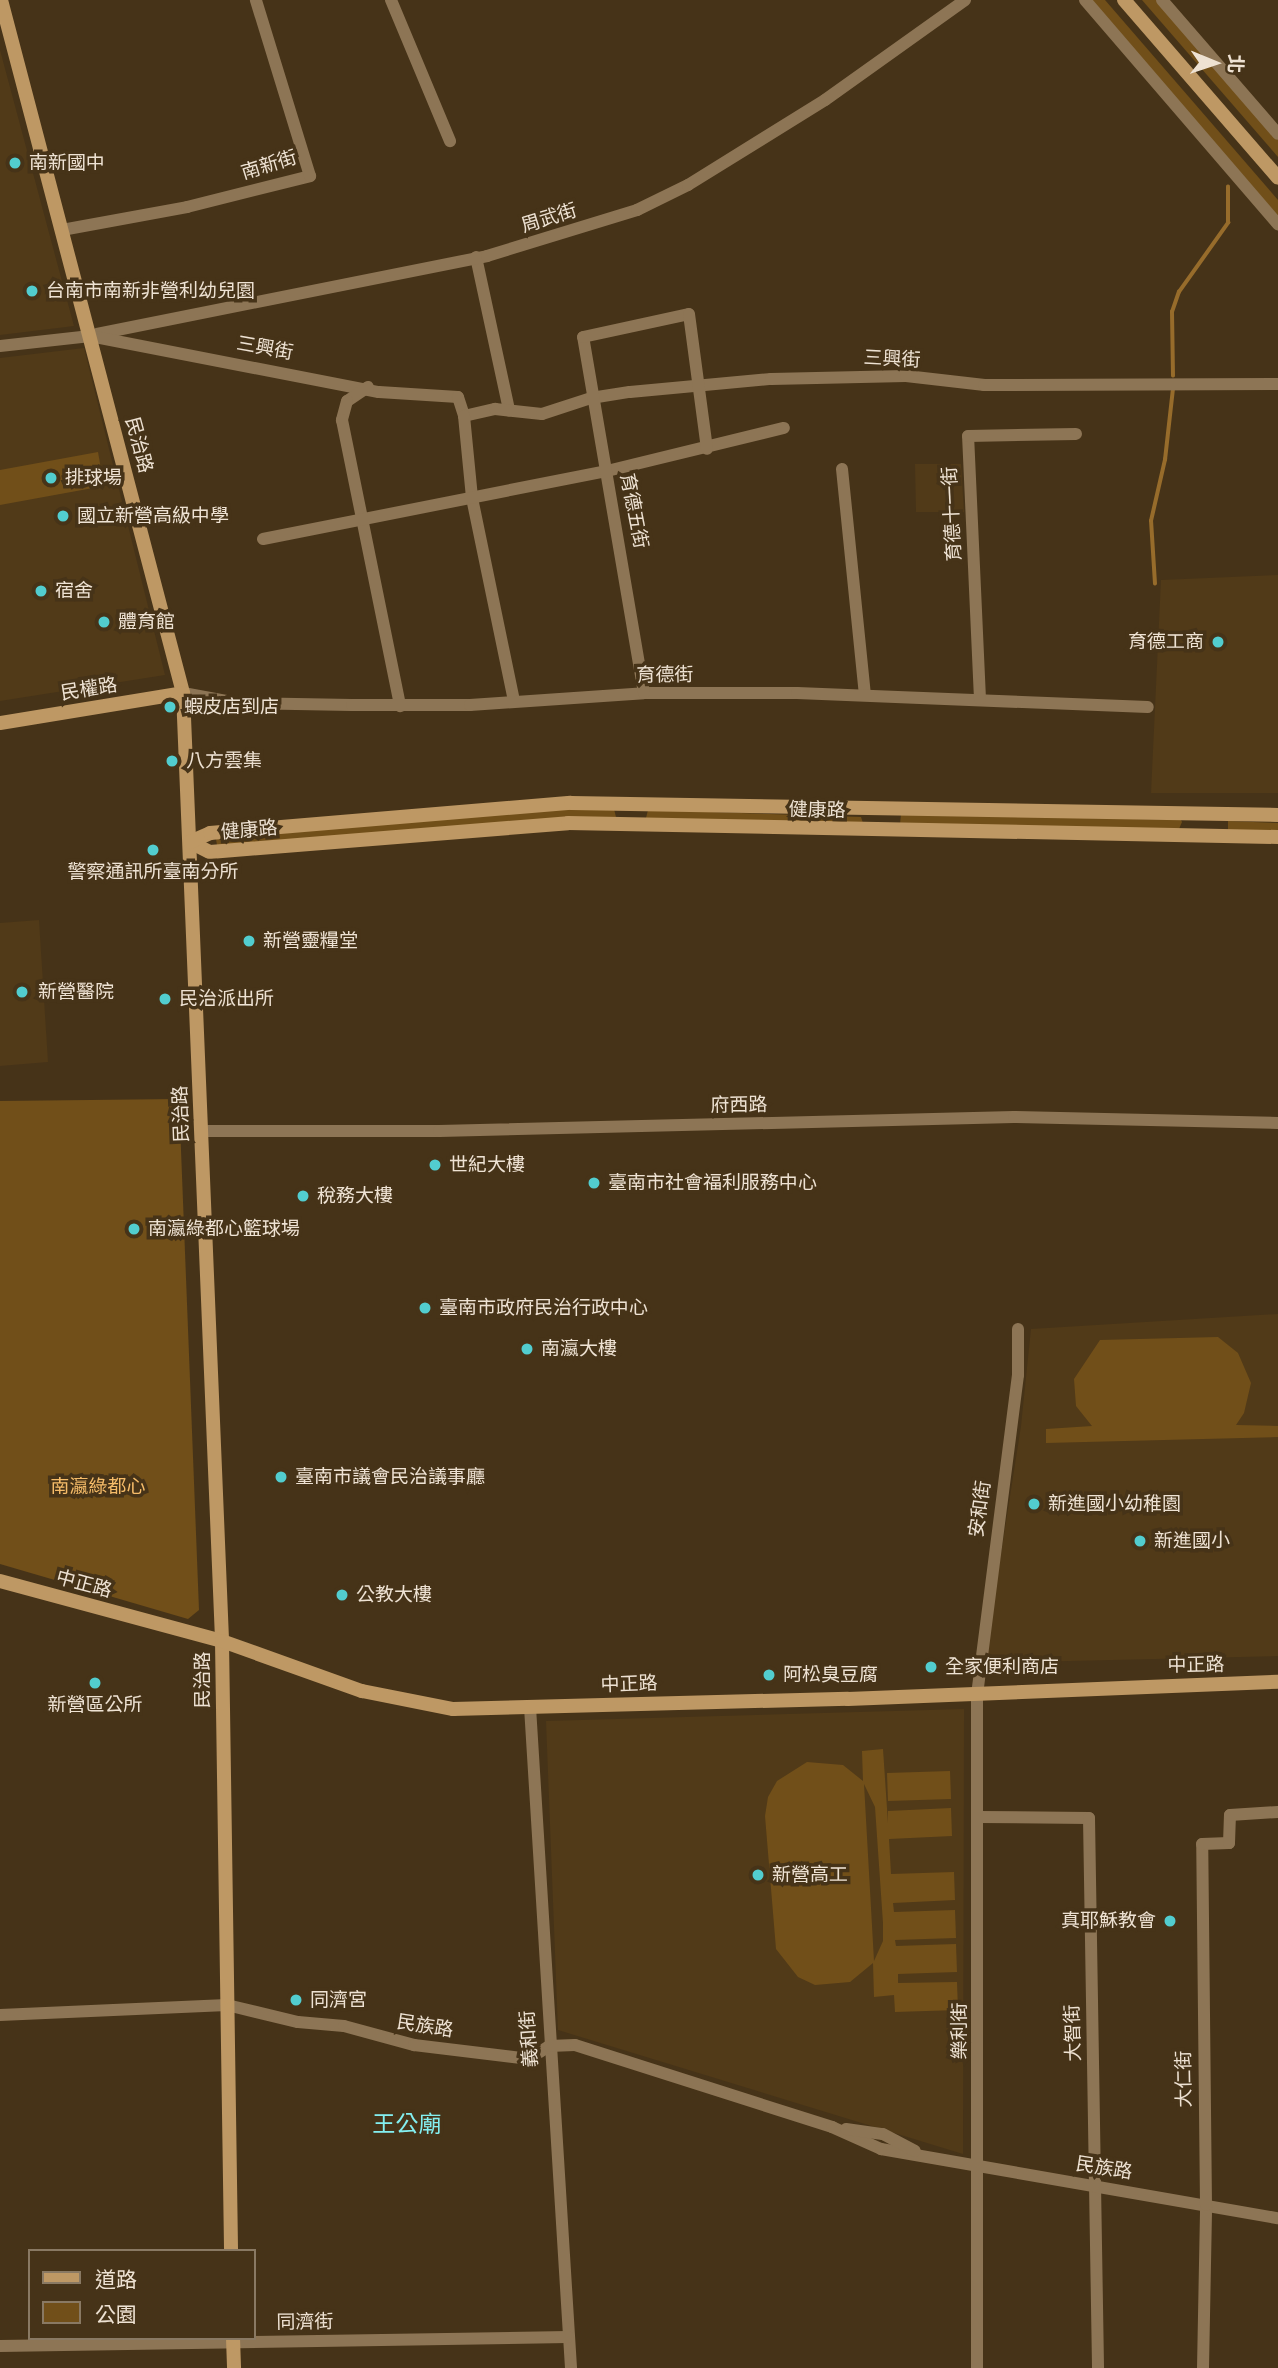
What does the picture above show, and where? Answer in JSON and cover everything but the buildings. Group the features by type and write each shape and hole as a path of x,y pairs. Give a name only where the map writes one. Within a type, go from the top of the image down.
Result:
{"street":[{"name":"民治路","path":"1,0 183,693 222,1642 231,2249"},
{"name":"南新街","path":"62,230 187,207 310,176 256,0"},
{"path":"391,0 450,141"},
{"name":"周武街","path":"90,336 476,257 637,210 688,185 825,100 965,0"},
{"path":"1085,0 1278,224"},
{"path":"1124,0 1278,178"},
{"path":"1162,0 1278,134"},
{"path":"476,257 509,410"},
{"name":"育德五街","path":"644,693 607,471 591,398 583,337 689,314 701,389"},
{"name":"三興街","path":"0,346 90,336 368,387 458,397 464,416 509,410 542,414 591,398 701,389 771,379 872,376 984,385 1278,384"},
{"path":"368,387 347,401 342,419 360,521 400,705"},
{"path":"701,389 707,449"},
{"path":"464,416 472,498 514,700"},
{"path":"263,539 607,471 707,449 784,428"},
{"name":"育德十一街","path":"980,699 968,436 1076,433"},
{"path":"842,469 865,694"},
{"name":"育德街","path":"183,693 237,703 400,705 644,693 865,694 1148,707"},
{"name":"民權路","path":"0,723 183,693"},
{"name":"健康路","path":"190,842 210,833 558,804 1278,816"},
{"path":"632,805 632,825"},
{"name":"健康路","path":"190,842 210,852 568,823 1278,837"},
{"name":"府西路","path":"201,1131 439,1131 1014,1117 1278,1123"},
{"name":"安和街","path":"977,1695 1018,1375 1018,1329"},
{"name":"中正路","path":"0,1581 222,1642 362,1691 453,1709 977,1695 1278,1682"},
{"name":"樂利街","path":"977,1695 977,2368"},
{"name":"義和街","path":"530,1707 571,2368"},
{"name":"大仁街","path":"1203,2368 1206,2205 1202,1844 1228,1843 1230,1815 1278,1812"},
{"name":"大智街","path":"978,1817 1089,1818 1098,2362"},
{"name":"民族路","path":"0,2015 227,2004 298,2022 344,2026 414,2045 529,2059 549,2046 575,2045 832,2127 881,2149 978,2168 1278,2218"},
{"name":"同濟街","path":"256,2340 568,2337"},
{"path":"233,2340 234,2368"},
{"name":"同濟街","path":"0,2346 233,2340"}],"shaded area":[{"path":"0,50 52,244 74,326 0,335"},
{"name":"國立新營高級中學","path":"84,348 165,675 0,701 0,358"},
{"path":"915,464 961,464 964,512 916,512"},
{"name":"育德工商","path":"1278,575 1278,793 1151,793 1161,580"},
{"name":"新營醫院","path":"39,920 48,1062 0,1066 0,923"},
{"name":"新進國小","path":"1278,1314 1278,1656 984,1663 1021,1426 1031,1329"},
{"name":"新營高工","path":"964,1709 963,2154 558,2030 546,1721"}],"green space":[{"path":"1090,0 1105,0 1278,200 1278,216"},
{"path":"1142,0 1157,0 1278,140 1278,157"},
{"name":"排球場","path":"98,452 104,486 0,505 0,470"},
{"path":"570,808 614,809 616,817 217,845 216,839"},
{"path":"648,810 861,817 863,823 646,818"},
{"path":"901,814 1182,822 1179,829 900,824"},
{"path":"1228,821 1278,823 1278,832 1228,830"},
{"name":"南瀛綠都心","path":"179,1099 199,1610 188,1619 0,1564 0,1101"},
{"path":"1218,1337 1238,1353 1251,1383 1244,1413 1236,1425 1278,1426 1278,1437 1046,1443 1046,1429 1092,1426 1076,1406 1074,1379 1100,1340"},
{"path":"883,1749 888,1823 888,1811 951,1808 952,1836 889,1839 891,1874 954,1872 955,1900 893,1903 894,1912 955,1910 956,1938 895,1940 896,1946 956,1944 957,1972 898,1974 898,1983 957,1982 958,2010 895,2012 894,1995 874,1997 873,1963 850,1982 815,1985 798,1977 776,1949 765,1816 768,1797 777,1781 807,1762 843,1765 863,1781 862,1751","holes":["864,1784 875,1807 883,1941 874,1961"]},
{"path":"950,1771 951,1799 888,1801 887,1773"}],"waterway":[{"path":"1173,376 1172,312 1179,292 1228,223 1228,187"},
{"path":"1155,584 1151,521 1165,460 1173,389"}],"place":[{"name":"南新國中","path":"15,163"},
{"name":"台南市南新非營利幼兒園","path":"32,291"},
{"name":"排球場","path":"51,478"},
{"name":"國立新營高級中學","path":"63,516"},
{"name":"宿舍","path":"41,591"},
{"name":"體育館","path":"104,622"},
{"name":"育德工商","path":"1218,642"},
{"name":"蝦皮店到店","path":"170,707"},
{"name":"八方雲集","path":"172,761"},
{"name":"警察通訊所臺南分所","path":"153,850"},
{"name":"新營靈糧堂","path":"249,941"},
{"name":"新營醫院","path":"22,992"},
{"name":"民治派出所","path":"165,999"},
{"name":"世紀大樓","path":"435,1165"},
{"name":"臺南市社會福利服務中心","path":"594,1183"},
{"name":"稅務大樓","path":"303,1196"},
{"name":"南瀛綠都心籃球場","path":"134,1229"},
{"name":"臺南市政府民治行政中心","path":"425,1308"},
{"name":"南瀛大樓","path":"527,1349"},
{"name":"臺南市議會民治議事廳","path":"281,1477"},
{"name":"新進國小幼稚園","path":"1034,1504"},
{"name":"新進國小","path":"1140,1541"},
{"name":"公教大樓","path":"342,1595"},
{"name":"全家便利商店","path":"931,1667"},
{"name":"阿松臭豆腐","path":"769,1675"},
{"name":"新營區公所","path":"95,1683"},
{"name":"新營高工","path":"758,1875"},
{"name":"真耶穌教會","path":"1170,1921"},
{"name":"同濟宮","path":"296,2000"}],"district":[{"name":"王公廟","path":"407,2124"}]}
